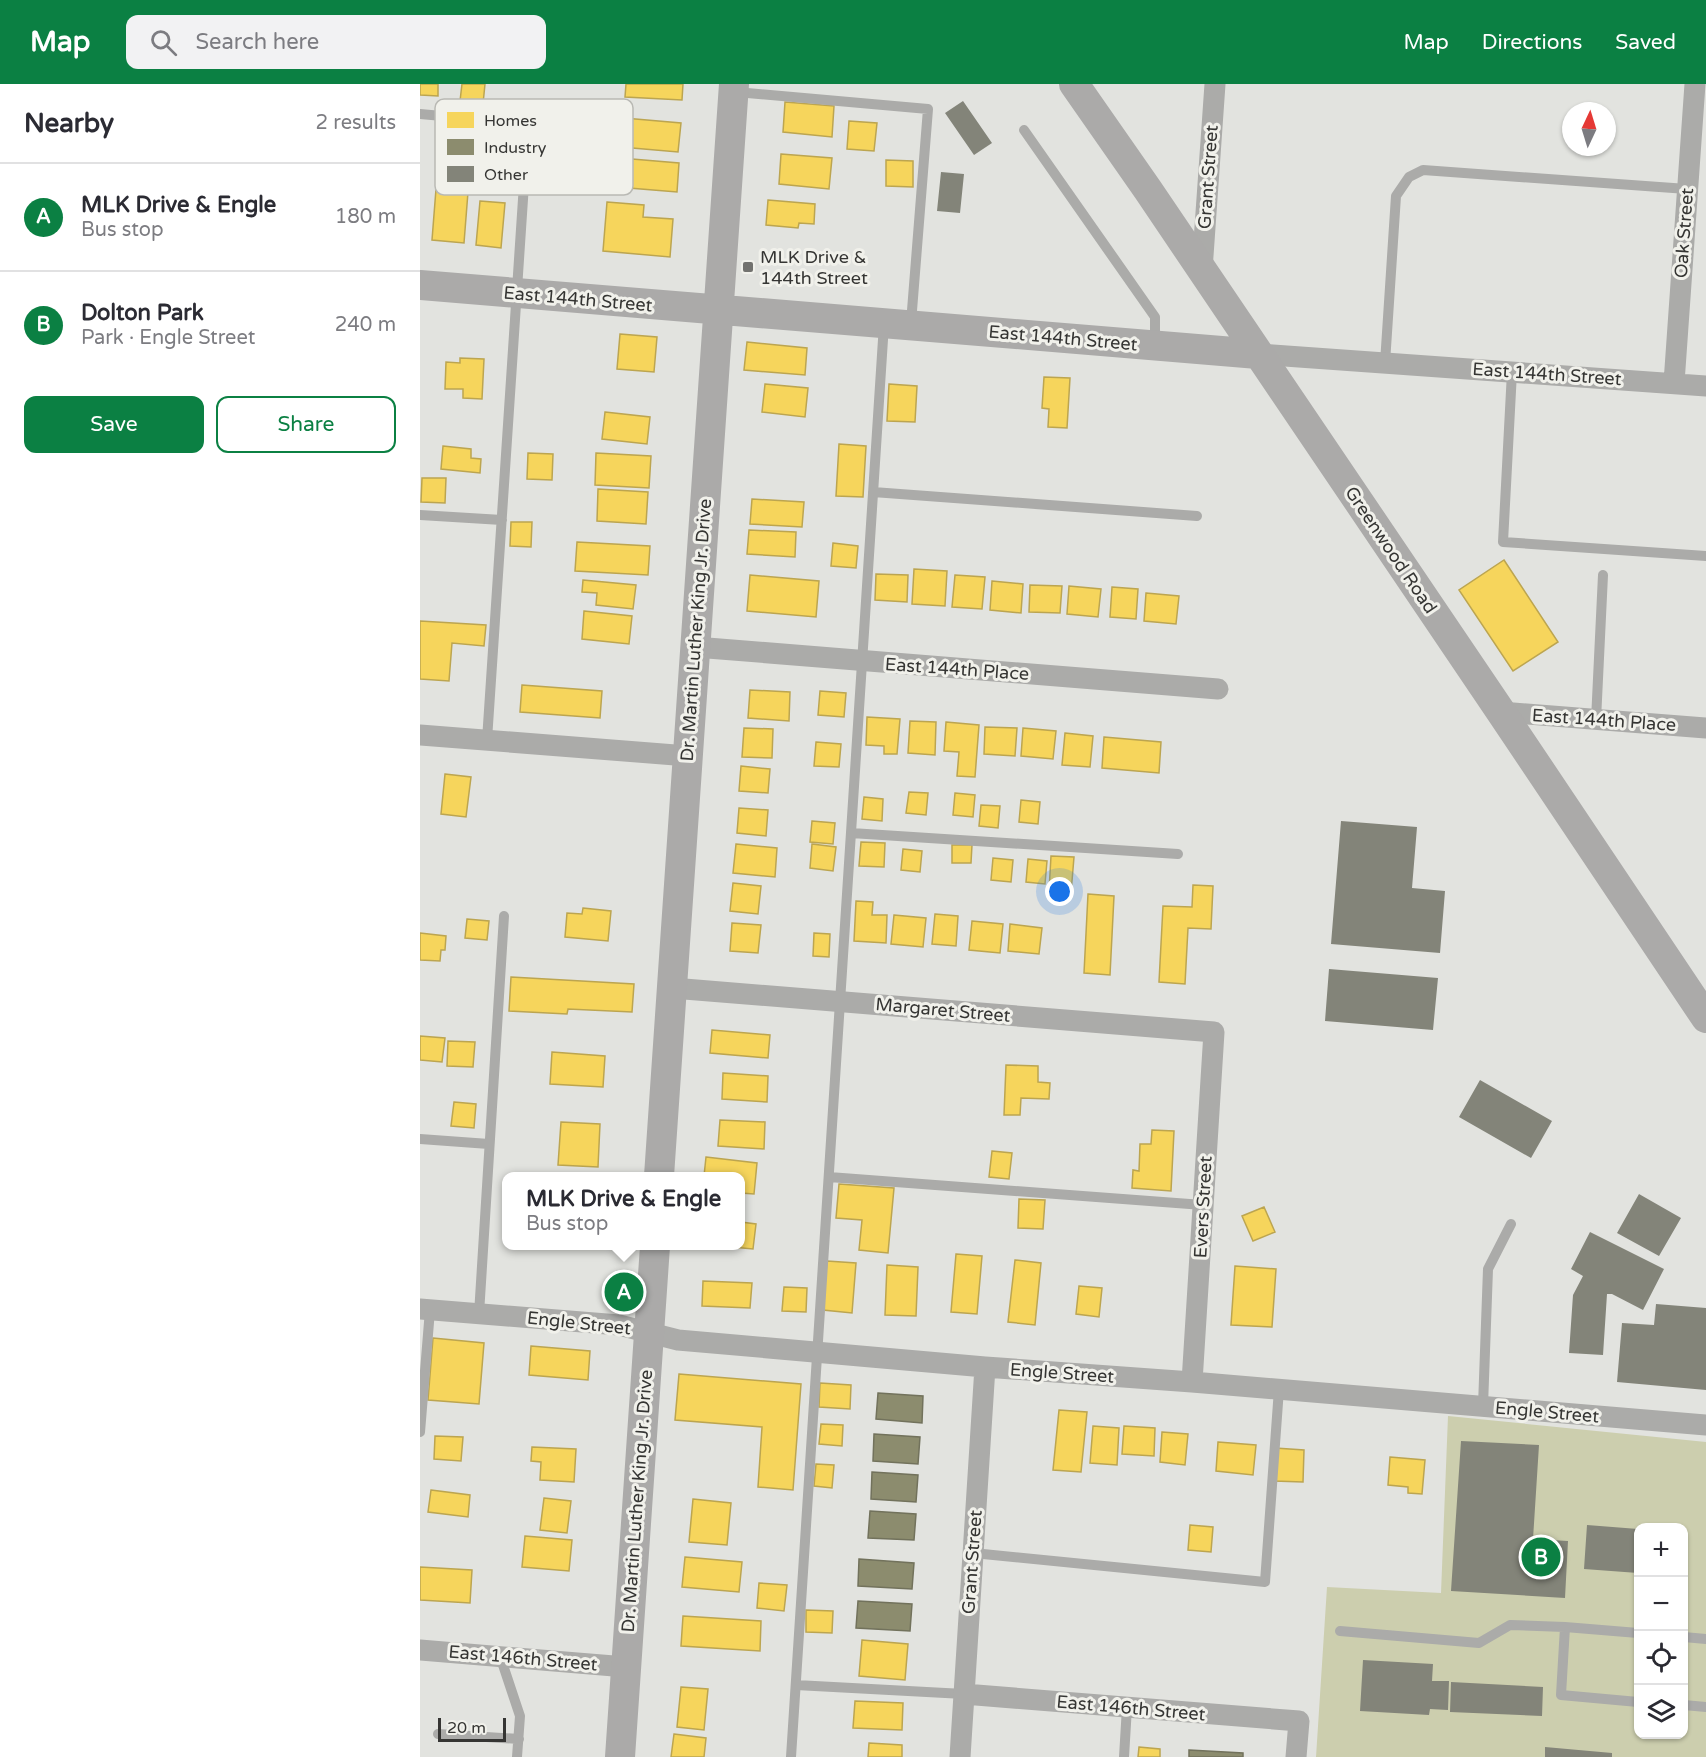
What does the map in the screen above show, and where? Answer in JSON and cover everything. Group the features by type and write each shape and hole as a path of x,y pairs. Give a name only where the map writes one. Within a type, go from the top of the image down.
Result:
{"street":[{"name":"Greenwood Road","path":"1074,84 1706,1018"},
{"name":"Grant Street","path":"1202,270 1215,84"},
{"name":"Oak Street","path":"1674,383 1695,84"},
{"name":"Dr. Martin Luther King Jr. Drive","path":"659,1172 733,88"},
{"name":"East 144th Street","path":"420,285 1258,354 1706,386"},
{"name":"East 144th Place","path":"695,647 1218,689"},
{"name":"East 144th Place","path":"1501,712 1706,728"},
{"path":"420,735 688,756"},
{"name":"Margaret Street","path":"672,988 1214,1032"},
{"name":"Evers Street","path":"1192,1382 1214,1032"},
{"name":"Dr. Martin Luther King Jr. Drive","path":"620,1757 654,1250"},
{"name":"Engle Street","path":"425,1310 619,1325 678,1340 1706,1425"},
{"name":"Grant Street","path":"960,1757 985,1367"},
{"name":"East 146th Street","path":"420,1650 626,1667"},
{"name":"East 146th Street","path":"964,1695 1299,1721 1296,1757"}],"lane":[{"path":"733,88 928,109 873,492 791,1757"},
{"path":"420,114 435,115"},
{"path":"1024,130 1155,316 1155,345"},
{"path":"1386,363 1396,196 1409,177 1423,170 1687,189"},
{"path":"487,741 523,195"},
{"path":"1512,372 1503,542 1706,556"},
{"path":"873,492 1197,516"},
{"path":"420,514 502,520"},
{"path":"1596,720 1603,575"},
{"path":"851,833 1178,854"},
{"path":"479,1314 504,916"},
{"path":"420,1138 489,1144"},
{"path":"829,1177 1203,1204"},
{"path":"1483,1406 1488,1269 1511,1224"},
{"path":"420,1432 425,1310"},
{"path":"973,1553 1265,1582 1279,1389"},
{"path":"1341,1631 1479,1643 1510,1625 1634,1633"},
{"path":"1565,1627 1561,1695 1634,1702"},
{"path":"1688,1637 1706,1639"},
{"path":"500,1656 520,1716 518,1757"},
{"path":"796,1685 964,1695"},
{"path":"1688,1706 1706,1707"},
{"path":"1124,1757 1127,1707"},
{"path":"438,1734 519,1739"}],"green space":[{"path":"1448,1416 1706,1442 1706,1757 1316,1757 1327,1587 1441,1593"}],"building: Homes":[{"path":"420,84 438,84 438,96 420,95"},
{"path":"462,84 485,84 484,99 460,99"},
{"path":"626,84 683,84 682,100 625,97"},
{"path":"785,102 834,106 832,137 783,132"},
{"path":"633,119 681,123 678,152 633,148"},
{"path":"849,121 877,123 874,151 847,149"},
{"path":"781,154 832,158 829,189 779,184"},
{"path":"633,159 679,163 677,192 633,188"},
{"path":"886,160 913,161 913,187 886,186"},
{"path":"436,195 468,195 464,243 432,240"},
{"path":"768,200 815,204 814,224 799,223 798,228 766,225"},
{"path":"480,201 505,203 501,248 476,245"},
{"path":"607,202 644,205 643,217 673,219 670,257 603,251"},
{"path":"620,334 657,337 654,372 617,369"},
{"path":"747,342 807,348 805,375 744,370"},
{"path":"460,358 484,359 482,399 463,398 463,389 445,389 446,362 460,363"},
{"path":"1044,377 1070,378 1067,428 1048,427 1049,409 1042,408"},
{"path":"765,384 808,388 805,417 762,412"},
{"path":"889,384 917,386 915,422 887,421"},
{"path":"605,412 650,417 647,444 602,439"},
{"path":"839,444 866,446 863,497 836,496"},
{"path":"443,446 471,449 471,458 481,459 480,473 441,469"},
{"path":"528,453 553,454 552,480 527,479"},
{"path":"596,453 651,456 649,488 595,485"},
{"path":"422,478 446,478 445,503 421,502"},
{"path":"598,489 648,492 646,524 597,521"},
{"path":"752,499 804,502 802,527 750,524"},
{"path":"511,522 532,522 531,547 510,546"},
{"path":"749,530 796,532 795,557 747,554"},
{"path":"577,542 650,546 648,575 575,571"},
{"path":"833,543 858,546 856,568 831,566"},
{"path":"1504,560 1558,642 1513,671 1459,590"},
{"path":"914,569 947,571 945,606 912,604"},
{"path":"876,574 908,575 907,602 875,600"},
{"path":"750,575 819,581 816,617 747,611"},
{"path":"955,575 985,577 982,609 952,607"},
{"path":"583,580 636,585 633,609 596,605 597,593 582,592"},
{"path":"992,581 1023,584 1021,613 990,610"},
{"path":"1030,585 1062,586 1060,613 1029,612"},
{"path":"1069,586 1101,589 1098,617 1067,614"},
{"path":"1112,587 1138,589 1136,619 1110,617"},
{"path":"1146,593 1179,596 1176,624 1144,621"},
{"path":"584,611 632,616 629,644 582,639"},
{"path":"420,621 486,625 484,646 452,643 449,681 420,679"},
{"path":"522,685 602,691 600,718 520,712"},
{"path":"750,690 790,692 789,721 748,718"},
{"path":"820,691 846,693 844,717 818,715"},
{"path":"867,717 900,719 897,754 884,754 884,746 866,745"},
{"path":"910,721 936,722 935,755 908,753"},
{"path":"946,722 979,725 975,777 957,776 959,752 944,751"},
{"path":"985,727 1017,728 1015,756 984,754"},
{"path":"744,728 773,729 772,758 742,757"},
{"path":"1023,728 1056,731 1053,759 1021,756"},
{"path":"1065,733 1093,736 1090,767 1062,765"},
{"path":"1104,737 1161,742 1159,773 1102,768"},
{"path":"816,742 841,744 839,767 814,766"},
{"path":"741,766 770,769 768,793 739,791"},
{"path":"445,774 471,777 466,817 441,814"},
{"path":"909,792 928,793 926,815 906,813"},
{"path":"955,793 975,795 973,817 953,815"},
{"path":"864,797 883,799 882,821 862,819"},
{"path":"1021,800 1040,802 1038,824 1019,822"},
{"path":"981,805 1000,806 998,828 979,826"},
{"path":"739,808 768,810 766,836 737,833"},
{"path":"812,821 835,823 833,844 810,842"},
{"path":"861,842 885,843 884,867 859,866"},
{"path":"736,844 777,848 775,877 733,873"},
{"path":"812,844 836,847 833,871 810,868"},
{"path":"952,845 972,845 971,863 952,863"},
{"path":"903,849 922,851 920,872 901,870"},
{"path":"1051,856 1074,857 1071,893 1049,891"},
{"path":"993,858 1013,860 1011,882 991,880"},
{"path":"1028,859 1047,861 1045,884 1026,882"},
{"path":"733,883 761,886 758,914 730,911"},
{"path":"1193,885 1213,886 1211,929 1188,928 1185,984 1159,982 1163,906 1192,907"},
{"path":"1088,894 1114,896 1110,975 1084,973"},
{"path":"856,901 873,902 872,915 887,915 886,943 854,941"},
{"path":"583,908 611,911 608,941 565,937 567,913 582,914"},
{"path":"935,914 958,916 956,946 932,944"},
{"path":"894,915 926,918 923,947 891,944"},
{"path":"467,919 489,921 487,940 465,938"},
{"path":"972,921 1003,924 1000,953 969,950"},
{"path":"732,923 761,925 758,953 730,951"},
{"path":"1010,924 1042,928 1039,954 1008,951"},
{"path":"420,933 446,936 445,950 441,950 440,961 420,960"},
{"path":"814,933 830,934 829,957 813,956"},
{"path":"511,977 634,984 632,1012 568,1009 567,1014 509,1011"},
{"path":"712,1030 770,1035 768,1058 710,1053"},
{"path":"420,1036 445,1038 442,1062 420,1060"},
{"path":"448,1041 475,1042 473,1067 447,1066"},
{"path":"552,1052 605,1056 603,1087 550,1084"},
{"path":"1006,1065 1038,1066 1038,1082 1050,1083 1049,1099 1021,1098 1020,1115 1004,1115"},
{"path":"723,1073 768,1076 767,1102 722,1099"},
{"path":"454,1102 476,1104 474,1128 451,1126"},
{"path":"720,1120 765,1122 764,1149 718,1146"},
{"path":"561,1122 600,1124 598,1167 558,1165"},
{"path":"1152,1130 1174,1131 1171,1191 1132,1188 1133,1170 1139,1171 1140,1144 1151,1144"},
{"path":"992,1151 1012,1153 1009,1179 989,1177"},
{"path":"706,1157 757,1163 754,1194 745,1193 745,1172 704,1172"},
{"path":"839,1184 894,1188 888,1253 859,1250 862,1220 836,1218"},
{"path":"1019,1199 1045,1200 1043,1229 1018,1228"},
{"path":"1264,1207 1275,1232 1253,1241 1242,1216"},
{"path":"745,1223 756,1224 753,1249 745,1248"},
{"path":"956,1254 982,1256 977,1314 951,1312"},
{"path":"1015,1260 1041,1263 1035,1325 1008,1322"},
{"path":"827,1261 856,1263 852,1313 823,1310"},
{"path":"887,1265 918,1267 916,1316 885,1315"},
{"path":"1235,1266 1276,1269 1272,1327 1231,1325"},
{"path":"703,1281 752,1283 750,1308 702,1306"},
{"path":"1079,1286 1102,1288 1099,1317 1076,1314"},
{"path":"784,1287 807,1288 806,1312 782,1311"},
{"path":"433,1338 484,1343 479,1404 428,1400"},
{"path":"531,1346 590,1351 588,1380 529,1375"},
{"path":"679,1374 801,1384 793,1490 758,1487 762,1427 675,1420"},
{"path":"820,1383 851,1385 850,1409 819,1407"},
{"path":"1059,1410 1087,1412 1081,1472 1053,1470"},
{"path":"821,1424 843,1425 842,1446 819,1444"},
{"path":"1093,1426 1119,1428 1117,1465 1090,1463"},
{"path":"1124,1426 1155,1428 1154,1456 1122,1454"},
{"path":"1162,1432 1188,1434 1185,1465 1160,1462"},
{"path":"435,1436 463,1437 461,1461 434,1459"},
{"path":"1218,1442 1256,1445 1253,1475 1216,1471"},
{"path":"532,1447 576,1449 574,1482 540,1480 541,1462 531,1461"},
{"path":"1275,1448 1304,1450 1303,1482 1274,1481"},
{"path":"1390,1457 1425,1460 1422,1494 1408,1493 1408,1487 1388,1485"},
{"path":"816,1464 834,1465 832,1488 814,1486"},
{"path":"431,1490 470,1495 468,1517 428,1512"},
{"path":"544,1498 571,1501 567,1533 540,1530"},
{"path":"693,1499 731,1503 727,1545 689,1542"},
{"path":"1190,1525 1213,1527 1211,1552 1188,1550"},
{"path":"525,1536 572,1540 569,1571 522,1567"},
{"path":"685,1557 742,1562 739,1592 682,1587"},
{"path":"420,1567 472,1570 470,1603 420,1600"},
{"path":"759,1583 787,1585 784,1611 757,1608"},
{"path":"806,1610 833,1611 832,1633 806,1632"},
{"path":"683,1616 761,1621 760,1651 681,1646"},
{"path":"862,1640 908,1644 905,1680 859,1676"},
{"path":"681,1687 708,1689 704,1730 677,1727"},
{"path":"855,1701 903,1703 902,1730 853,1728"},
{"path":"674,1734 706,1738 704,1757 671,1757"},
{"path":"869,1743 902,1745 902,1757 868,1757"},
{"path":"1139,1747 1160,1749 1160,1757 1138,1757"}],"building: Industry":[{"path":"878,1393 923,1396 922,1423 876,1419"},
{"path":"874,1434 920,1437 918,1464 873,1461"},
{"path":"872,1472 918,1475 916,1502 871,1499"},
{"path":"870,1511 916,1514 914,1540 868,1538"},
{"path":"859,1559 914,1563 912,1589 858,1586"},
{"path":"858,1601 912,1604 910,1631 856,1628"},
{"path":"1189,1750 1243,1753 1243,1757 1189,1757"}],"building: Other":[{"path":"963,101 992,143 974,155 945,113"},
{"path":"941,172 964,174 960,213 937,211"},
{"path":"1341,821 1417,827 1412,888 1445,891 1440,953 1331,944"},
{"path":"1329,969 1438,978 1433,1030 1325,1021"},
{"path":"1480,1080 1552,1121 1531,1158 1459,1117"},
{"path":"1639,1194 1681,1218 1659,1256 1617,1233"},
{"path":"1590,1232 1664,1269 1643,1310 1612,1294 1607,1294 1603,1355 1569,1353 1573,1295 1583,1276 1571,1269"},
{"path":"1656,1304 1706,1308 1706,1390 1617,1382 1622,1323 1654,1325"},
{"path":"1461,1441 1539,1445 1533,1539 1568,1541 1565,1598 1451,1591"},
{"path":"1587,1525 1634,1529 1634,1573 1584,1569"},
{"path":"1363,1660 1433,1664 1432,1681 1449,1681 1448,1710 1430,1709 1429,1715 1360,1711"},
{"path":"1451,1682 1543,1687 1542,1716 1450,1712"},
{"path":"1545,1747 1612,1753 1612,1757 1545,1757"}],"place":[{"name":"MLK Drive & 144th Street","path":"748,267"},
{"name":"MLK Drive & Engle","path":"624,1292"},
{"name":"Dolton Park","path":"1541,1557"}]}
